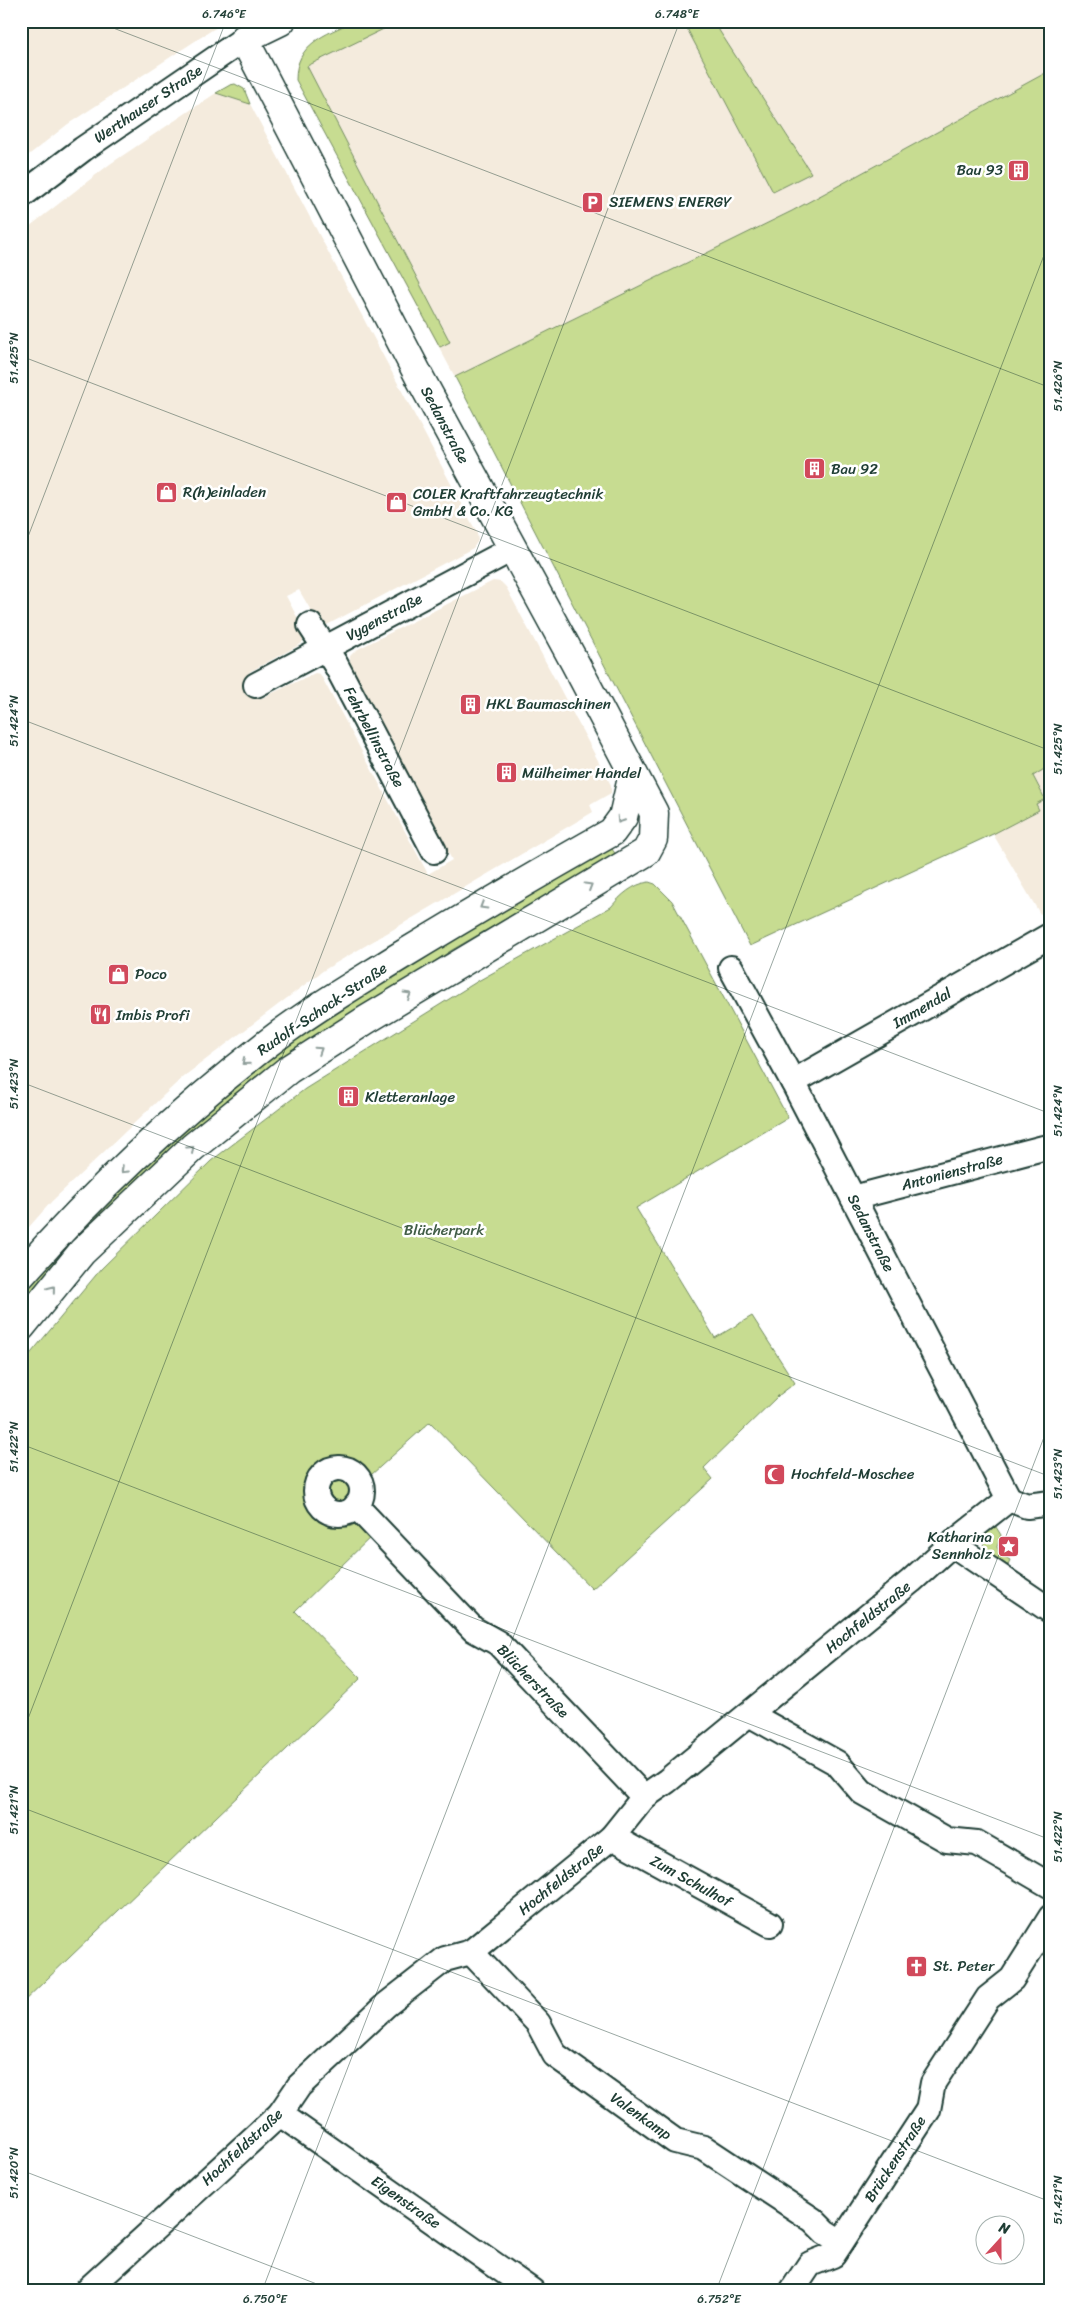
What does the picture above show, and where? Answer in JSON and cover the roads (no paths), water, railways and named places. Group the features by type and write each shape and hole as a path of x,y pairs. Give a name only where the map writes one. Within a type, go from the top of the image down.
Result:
{"main road":[{"name":"Werthauser Straße","path":"244,39 281,21"},
{"name":"Sedanstraße","path":"21,1327 82,1252 193,1147 288,1070 366,1020 646,852 653,839 654,813 416,371 244,39"},
{"name":"Rudolf-Schock-Straße","path":"21,1276 59,1232 169,1126 269,1043 357,983 419,944 612,832 623,817 633,774"}],"street":[{"name":"Werthauser Straße","path":"21,196 83,149 244,39"},
{"name":"Vygenstraße","path":"256,684 512,549"},
{"name":"Fehrbellinstraße","path":"310,625 336,665 434,851"},
{"name":"Immendal","path":"793,1082 1051,935"},
{"name":"Sedanstraße","path":"731,968 793,1082 1009,1499"},
{"name":"Antonienstraße","path":"853,1198 1043,1148 1051,1148"},
{"path":"1009,1499 1027,1506 1051,1503"},
{"name":"Hochfeldstraße","path":"86,2291 280,2114 299,2086 386,2004 445,1959 471,1952 612,1837 644,1796 667,1782 911,1581 952,1544 1009,1499"},
{"name":"Blücherstraße","path":"356,1506 473,1629 498,1643 644,1796"},
{"path":"952,1544 1051,1611"},
{"path":"749,1714 837,1763 862,1792 947,1840 977,1843 1051,1886"},
{"name":"Zum Schulhof","path":"612,1837 770,1924"},
{"name":"Brückenstraße","path":"792,2291 810,2264 833,2255 928,2110 934,2083 988,1998 1012,1979 1051,1918"},
{"name":"Valenkamp","path":"471,1952 538,2022 555,2055 675,2141 704,2148 813,2220 841,2242"},
{"name":"Eigenstraße","path":"280,2114 532,2291"}],"place":[{"name":"Bau 93","path":"1019,170"},
{"name":"SIEMENS ENERGY","path":"593,202"},
{"name":"Bau 92","path":"815,469"},
{"name":"R(h)einladen","path":"167,492"},
{"name":"COLER Kraftfahrzeugtechnik GmbH & Co. KG","path":"397,503"},
{"name":"HKL Baumaschinen","path":"470,704"},
{"name":"Mülheimer Handel","path":"506,773"},
{"name":"Poco","path":"119,974"},
{"name":"Imbis Profi","path":"100,1015"},
{"name":"Kletteranlage","path":"349,1097"},
{"name":"Hochfeld-Moschee","path":"775,1474"},
{"name":"Katharina Sennholz","path":"1008,1546"},
{"name":"St. Peter","path":"917,1966"}],"park label":[{"name":"Blücherpark","path":"444,1230"}]}
